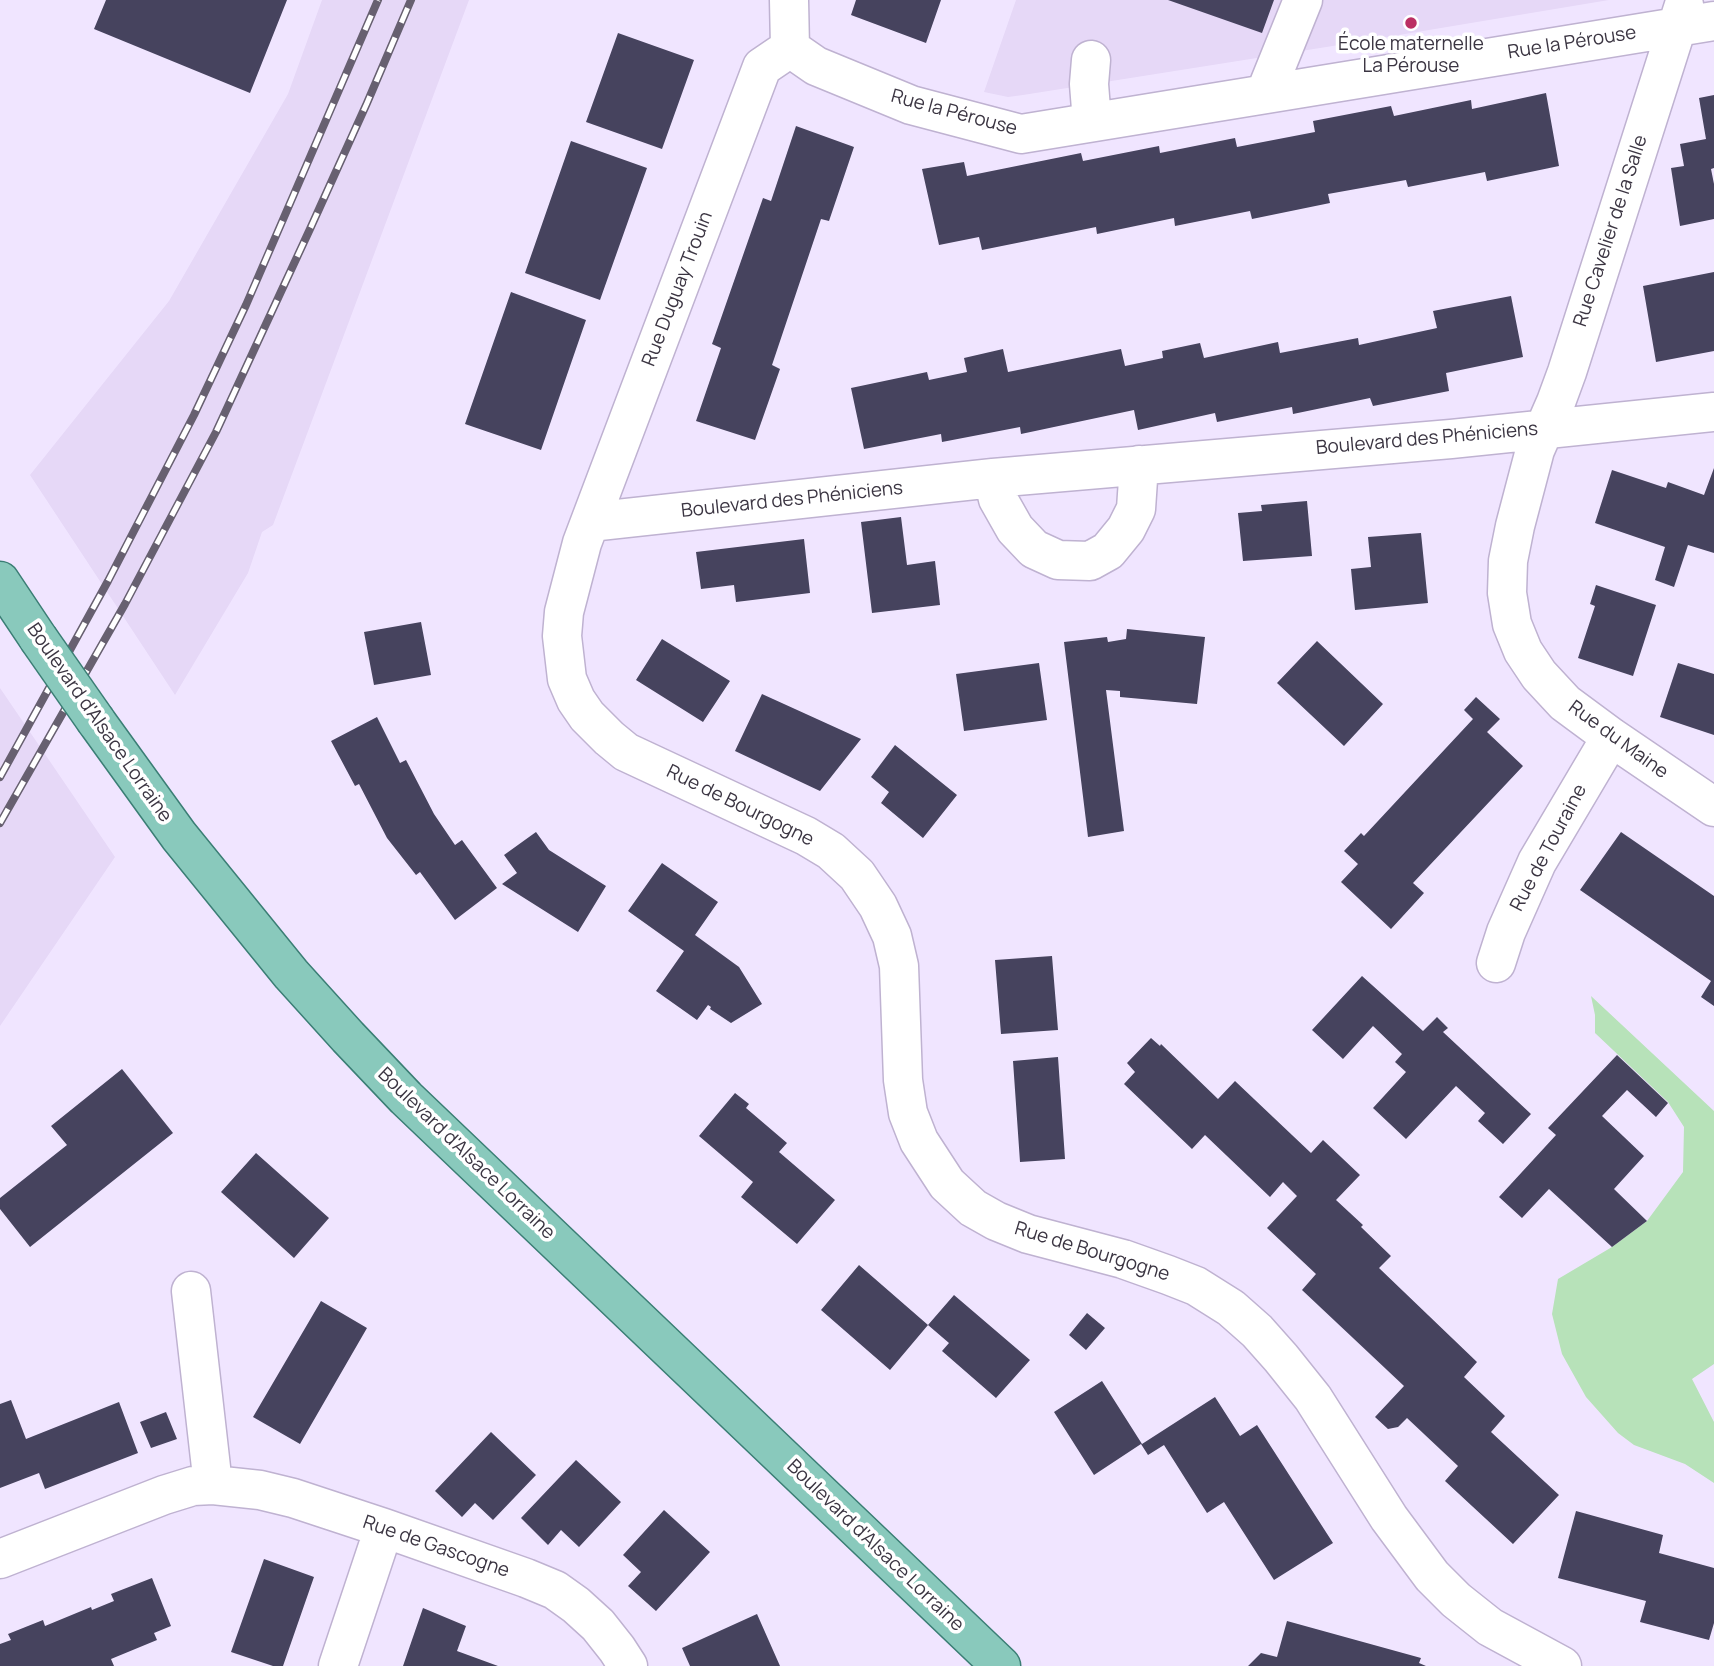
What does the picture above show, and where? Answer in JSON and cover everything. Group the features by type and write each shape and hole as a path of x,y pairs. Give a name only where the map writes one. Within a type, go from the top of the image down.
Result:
{"main road":[{"name":"Boulevard d'Alsace Lorraine","path":"0,581 179,836 291,974 348,1037 405,1098 1001,1666"}],"street":[{"path":"789,0 790,48"},
{"path":"1265,93 1303,0"},
{"name":"Rue la Pérouse","path":"790,48 816,66 911,105 1021,134 1265,93 1681,13 1714,21"},
{"name":"Rue Cavelier de la Salle","path":"1539,445 1567,372 1681,13"},
{"name":"Rue Duguay Trouin","path":"586,533 762,67 790,48"},
{"path":"1091,60 1089,83 1092,122"},
{"name":"Boulevard des Phéniciens","path":"586,533 993,478 1139,464 1451,439 1539,445 1714,412"},
{"name":"Rue du Maine","path":"1539,445 1515,526 1508,561 1507,593 1512,624 1523,650 1539,675 1565,703 1714,807"},
{"path":"993,478 998,499 1015,529 1034,549 1058,560 1090,561 1108,551 1126,529 1136,509 1139,464"},
{"name":"Rue de Bourgogne","path":"586,533 564,612 562,636 567,679 576,700 601,731 626,751 806,836 831,850 857,875 878,906 892,936 898,966 903,1080 908,1113 919,1141 947,1184 973,1208 996,1221 1028,1234 1123,1259 1168,1275 1196,1286 1231,1308 1282,1357 1313,1398 1389,1518 1432,1576 1490,1627 1544,1661"},
{"name":"Rue de Touraine","path":"1496,963 1506,932 1537,862 1611,737"},
{"path":"191,1291 213,1485"},
{"name":"Rue de Gascogne","path":"0,1559 193,1486 213,1485 260,1490 384,1528 555,1590 598,1625 628,1666"},
{"path":"338,1666 384,1528"}],"shaded area":[{"path":"322,0 469,0 273,525 262,532 248,573 175,695 30,475 169,301 288,94"},
{"path":"1016,0 1609,0 1023,95 1008,97 984,92"},
{"path":"0,688 115,857 0,1026"}],"green space":[{"path":"1591,996 1714,1111 1714,1364 1692,1379 1714,1422 1714,1483 1685,1464 1634,1445 1618,1433 1586,1397 1562,1354 1552,1314 1558,1279 1612,1247 1647,1221 1683,1172 1684,1127 1668,1102 1595,1033"}],"building":[{"path":"106,0 287,0 250,93 94,29"},
{"path":"856,0 941,0 926,43 851,15"},
{"path":"1168,0 1274,0 1262,33"},
{"path":"618,33 694,60 662,149 586,122"},
{"path":"1546,93 1559,166 1487,181 1485,172 1408,187 1406,180 1328,194 1330,203 1252,219 1250,211 1175,226 1174,218 1097,234 1096,227 982,250 979,237 939,245 922,169 964,162 967,176 1081,153 1083,161 1159,146 1160,153 1235,138 1237,147 1315,132 1313,121 1391,106 1394,116 1471,100 1472,109"},
{"path":"1714,95 1714,168 1711,169 1714,219 1680,226 1671,168 1684,166 1680,144 1706,139 1699,98"},
{"path":"796,126 854,147 829,221 821,219 772,365 780,369 755,440 696,421 721,348 712,344 763,198 771,201"},
{"path":"571,141 647,168 600,300 525,273"},
{"path":"1714,272 1714,351 1656,362 1643,286"},
{"path":"511,292 586,320 541,450 465,424"},
{"path":"1511,296 1523,357 1446,373 1449,391 1373,406 1370,398 1293,414 1292,407 1217,422 1215,413 1138,430 1134,410 1021,434 1020,427 942,442 941,434 864,449 851,388 927,372 929,380 967,372 964,358 1003,349 1008,372 1121,349 1125,366 1163,358 1162,351 1200,343 1204,358 1278,342 1280,353 1358,338 1359,345 1437,328 1433,311"},
{"path":"1714,468 1714,553 1688,545 1674,587 1655,580 1665,547 1595,523 1612,470 1666,488 1668,482 1704,495"},
{"path":"1307,501 1312,556 1243,561 1238,513 1262,511 1261,505"},
{"path":"901,517 907,565 935,561 940,605 872,613 861,522"},
{"path":"1421,533 1428,603 1355,610 1351,569 1371,567 1368,537"},
{"path":"804,539 810,593 736,602 734,585 701,589 696,552"},
{"path":"1596,585 1656,605 1633,676 1578,658 1595,606 1590,604"},
{"path":"421,622 431,675 374,685 364,632"},
{"path":"1127,629 1205,637 1197,704 1120,697 1120,691 1106,690 1124,831 1088,837 1064,642 1107,637 1108,642 1126,639"},
{"path":"662,639 730,681 703,722 636,680"},
{"path":"1317,641 1383,704 1344,746 1277,683"},
{"path":"1039,663 1047,720 964,731 956,674"},
{"path":"1678,663 1714,674 1714,735 1660,717"},
{"path":"762,694 861,739 820,791 735,751"},
{"path":"1476,697 1500,719 1487,732 1523,766 1413,883 1424,893 1391,929 1341,882 1358,864 1344,851 1361,833 1364,836 1473,719 1464,710"},
{"path":"377,717 400,763 406,760 434,814 455,845 462,840 497,888 455,920 420,872 416,875 387,838 359,784 355,786 331,741"},
{"path":"895,745 957,795 923,838 881,803 889,792 871,777"},
{"path":"536,832 549,850 606,886 578,932 502,884 517,873 504,855"},
{"path":"1621,832 1714,896 1714,1006 1701,997 1711,981 1580,890"},
{"path":"662,863 718,902 695,935 739,967 762,1004 731,1023 708,1005 697,1020 656,991 684,951 628,911"},
{"path":"1052,956 1058,1030 1001,1034 995,960"},
{"path":"1362,976 1423,1031 1437,1017 1448,1028 1443,1032 1531,1114 1503,1144 1478,1121 1485,1113 1456,1086 1406,1139 1373,1108 1406,1072 1395,1062 1402,1054 1373,1026 1343,1059 1312,1030"},
{"path":"1151,1038 1160,1046 1161,1044 1218,1099 1235,1081 1311,1153 1323,1140 1360,1175 1336,1200 1391,1256 1379,1268 1477,1362 1464,1377 1505,1416 1491,1432 1559,1495 1513,1544 1445,1481 1458,1466 1407,1418 1398,1427 1388,1429 1375,1417 1404,1386 1302,1290 1316,1274 1267,1228 1297,1196 1283,1182 1270,1197 1205,1135 1192,1149 1124,1084 1135,1072 1127,1063"},
{"path":"1617,1055 1668,1103 1656,1117 1627,1090 1602,1116 1644,1156 1614,1189 1647,1221 1612,1247 1549,1189 1522,1218 1499,1197 1556,1135 1548,1128"},
{"path":"1058,1057 1065,1159 1020,1162 1013,1061"},
{"path":"122,1069 173,1133 30,1247 0,1209 0,1198 67,1145 51,1126"},
{"path":"735,1093 749,1104 746,1108 787,1143 779,1152 835,1200 797,1244 741,1197 753,1182 699,1136"},
{"path":"256,1153 329,1218 294,1258 221,1192"},
{"path":"859,1265 928,1325 890,1370 821,1310"},
{"path":"954,1295 1030,1360 996,1398 942,1351 949,1343 928,1325"},
{"path":"321,1301 367,1328 300,1444 253,1417"},
{"path":"1087,1313 1105,1328 1086,1350 1069,1335"},
{"path":"1102,1381 1142,1444 1215,1397 1240,1436 1257,1425 1333,1543 1274,1580 1224,1502 1207,1513 1164,1445 1148,1455 1141,1444 1094,1475 1054,1412"},
{"path":"11,1400 26,1439 119,1402 138,1453 45,1489 39,1473 0,1488 0,1404"},
{"path":"166,1412 177,1439 151,1448 140,1422"},
{"path":"491,1432 536,1475 493,1520 475,1503 462,1517 435,1491"},
{"path":"576,1460 621,1502 579,1547 561,1530 548,1545 521,1518"},
{"path":"664,1510 710,1552 656,1611 628,1586 641,1572 623,1555"},
{"path":"1576,1511 1663,1535 1659,1553 1714,1568 1714,1623 1709,1640 1640,1622 1646,1601 1558,1578"},
{"path":"264,1559 314,1577 283,1666 273,1666 231,1652"},
{"path":"152,1578 171,1626 154,1633 157,1640 111,1659 114,1666 0,1666 0,1644 11,1640 8,1634 43,1620 45,1626 91,1607 92,1610 114,1601 111,1594"},
{"path":"423,1608 466,1626 457,1651 498,1666 403,1666"},
{"path":"757,1614 780,1666 690,1666 682,1648"},
{"path":"1287,1621 1421,1658 1419,1663 1426,1666 1248,1666 1261,1653 1277,1657"}],"railway":[{"path":"0,777 108,581 194,415 246,305 378,0"},
{"path":"0,823 125,604 216,432 367,103 411,0"}],"place":[{"name":"École maternelle La Pérouse","path":"1411,23"}]}
